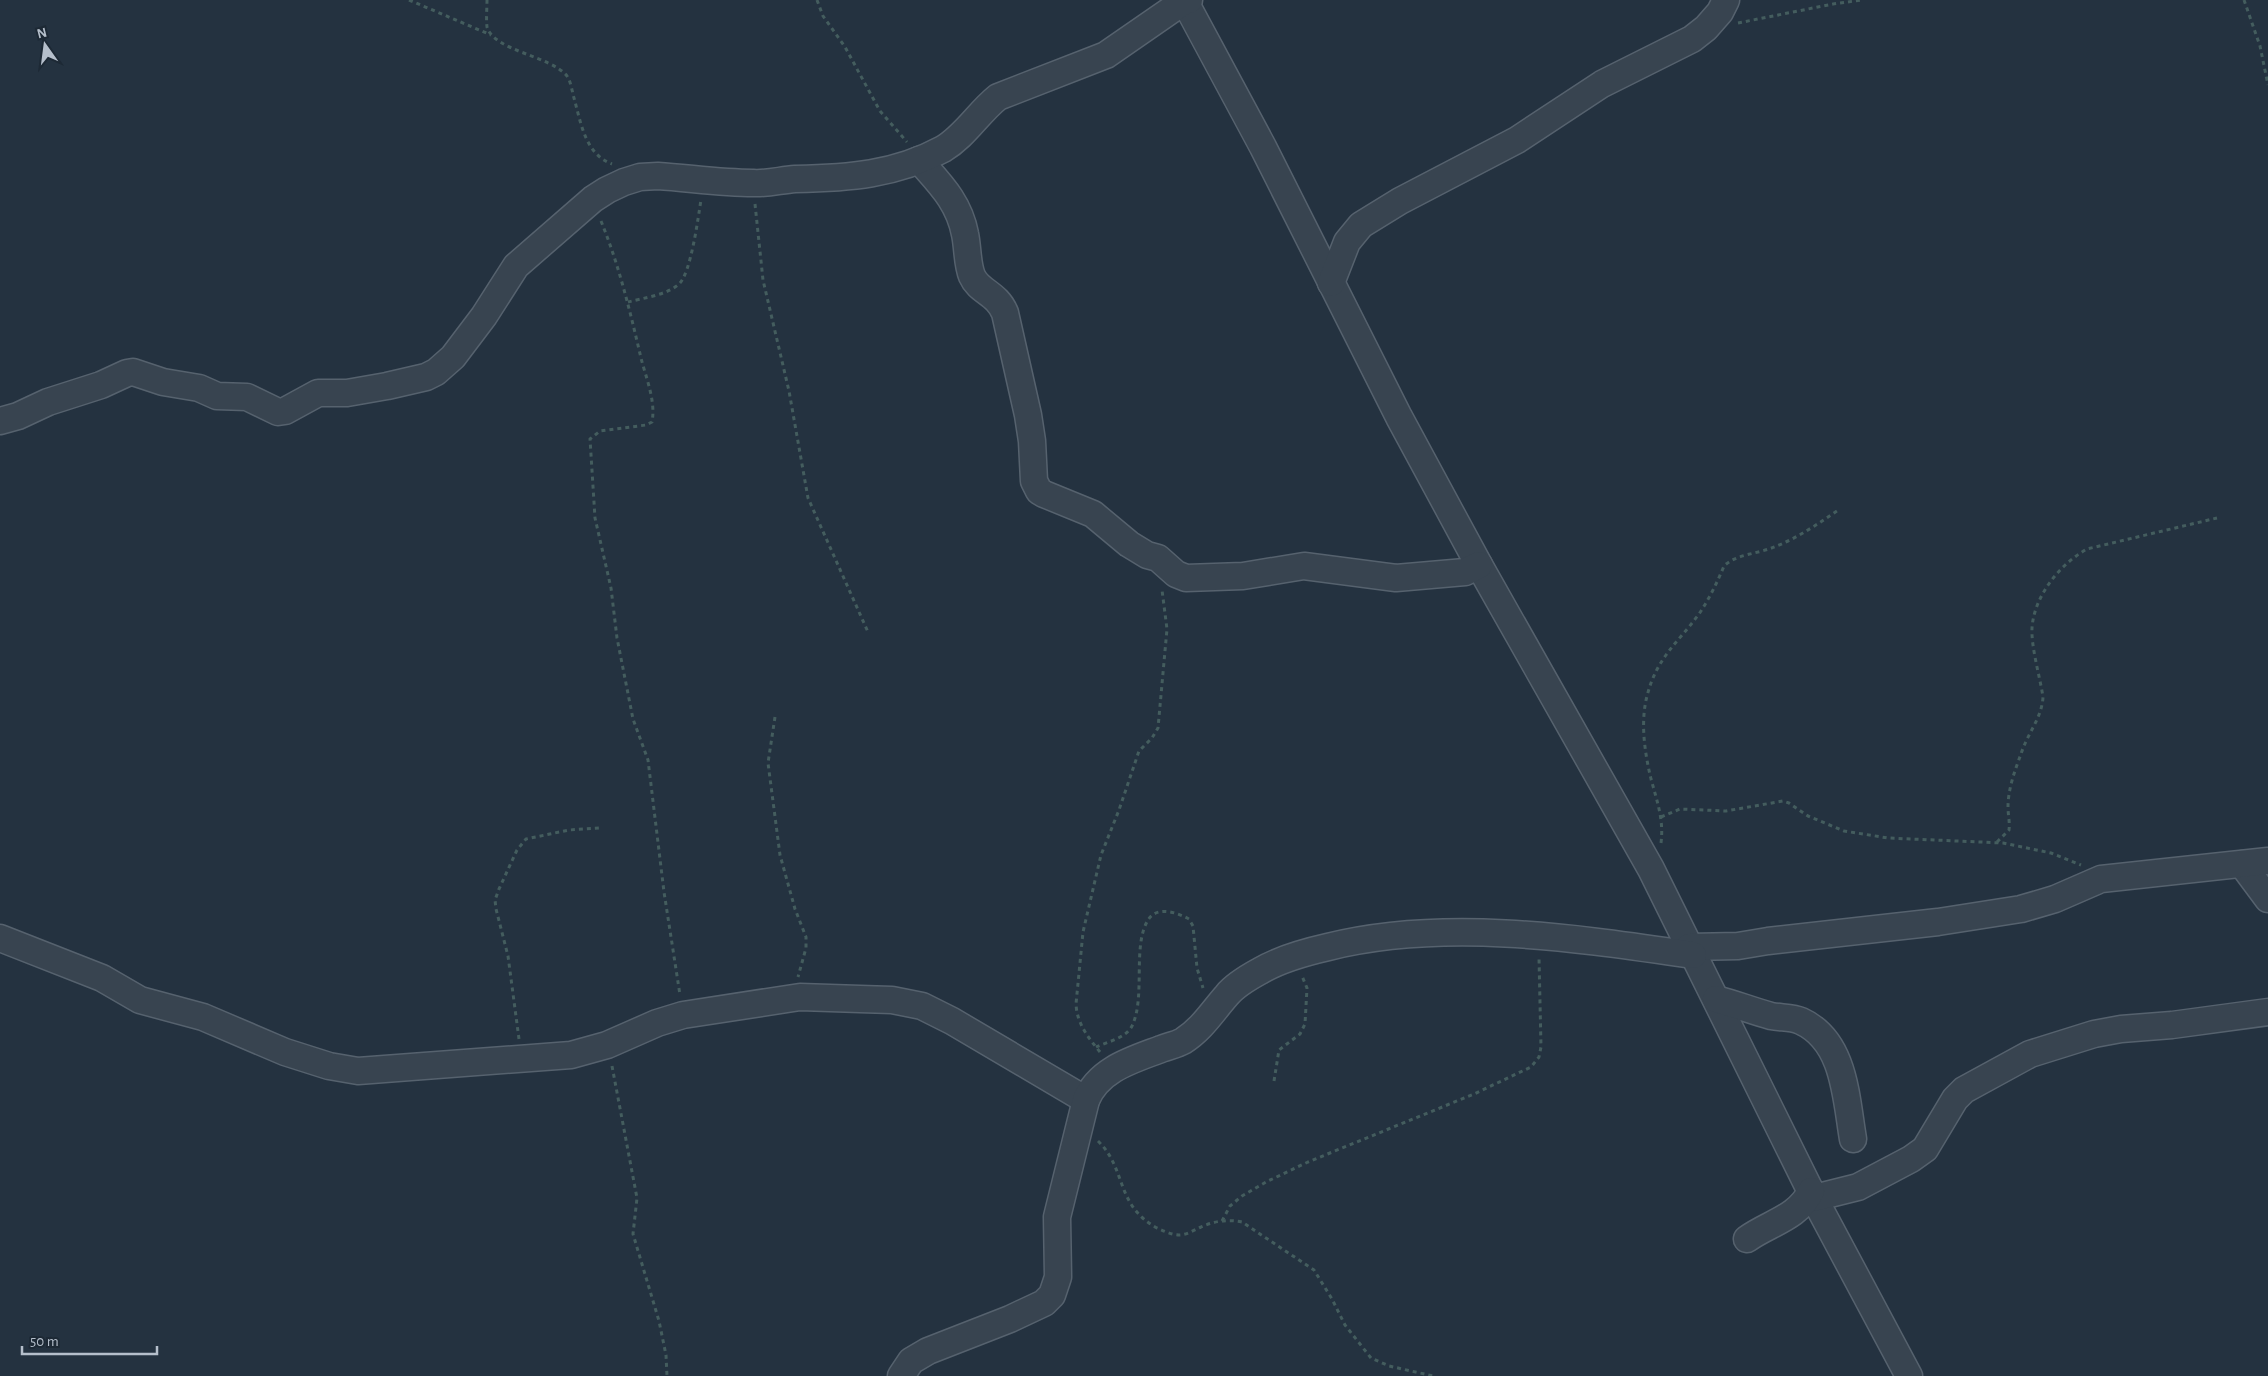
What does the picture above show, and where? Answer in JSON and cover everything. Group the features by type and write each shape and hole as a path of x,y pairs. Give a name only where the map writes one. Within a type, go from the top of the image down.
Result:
{"street":[{"path":"0,421 18,416 48,402 133,372 163,382 199,388 217,396 247,397 278,412 285,411 318,393 347,393 426,377 436,372 453,357 484,316 516,266 544,244 593,200 624,182 640,177 677,177 753,183 856,177 893,169 943,149 960,137 988,105 998,97 1106,56 1186,0 1263,147 1399,417 1479,566 1677,918 1691,951 1812,1195 1909,1376"},
{"path":"1331,283 1347,242 1362,225 1400,201 1517,140 1602,84 1679,46 1706,28 1720,12 1726,0"},
{"path":"919,160 944,188 958,208 967,240 972,276 977,285 1000,303 1005,313 1028,415 1032,441 1034,481 1039,490 1093,514 1129,544 1164,564 1176,574 1198,578 1244,576 1304,566 1396,578 1465,572 1479,566"},
{"path":"901,1376 911,1361 928,1351 1010,1319 1044,1303 1052,1295 1058,1277 1057,1218 1086,1100 1091,1087 1112,1069 1181,1042 1202,1026 1228,994 1262,969 1308,952 1356,940 1397,934 1452,933 1576,939 1691,951 1738,946 1966,918 2021,909 2055,898 2101,879 2268,861"},
{"path":"2242,864 2268,899"},
{"path":"0,938 102,978 135,998 203,1017 285,1052 329,1066 367,1070 570,1055 607,1045 657,1023 683,1015 800,997 892,1000 922,1006 952,1021 1086,1100"},
{"path":"1716,999 1772,1016 1794,1018 1807,1024 1821,1036 1837,1060 1853,1139"},
{"path":"1747,1239 1789,1216 1812,1195 1858,1187 1911,1159 1928,1146 1955,1099 1964,1090 2030,1054 2094,1034 2121,1029 2172,1025 2268,1012"}],"path":[{"path":"409,0 492,35 516,50 553,65 562,71 568,78 584,130 596,156 640,177"},
{"path":"488,0 487,26 492,35"},
{"path":"817,0 823,16 845,47 880,111 919,160"},
{"path":"1706,28 1862,0"},
{"path":"2244,0 2260,46 2268,85"},
{"path":"628,302 664,292 680,283 689,264 706,180"},
{"path":"753,183 763,280 788,391 808,498 868,632"},
{"path":"593,200 614,253 628,302 651,398 653,415 652,422 646,425 600,431 594,434 590,440 592,483 595,518 611,588 633,720 648,760 664,892 683,1015"},
{"path":"1651,869 1660,853 1662,834 1661,817 1648,765 1644,724 1647,697 1656,671 1664,656 1699,614 1724,566 1730,560 1774,547 1805,532 1840,509"},
{"path":"1997,843 2009,830 2008,805 2014,773 2025,740 2041,714 2043,707 2032,630 2039,600 2072,557 2087,549 2217,518"},
{"path":"1112,1069 1082,1028 1076,1016 1083,932 1101,855 1139,751 1152,738 1158,728 1168,629 1162,590 1164,564"},
{"path":"775,717 768,763 780,855 795,910 806,937 806,948 798,978 800,997"},
{"path":"1661,817 1680,809 1726,812 1783,801 1789,802 1808,816 1844,832 1888,838 1997,843 2051,853 2119,878"},
{"path":"535,1057 522,1047 517,1034 509,965 495,900 516,850 526,840 569,830 600,828"},
{"path":"1096,1047 1119,1037 1131,1027 1139,984 1144,931 1148,919 1156,912 1170,911 1189,919 1193,926 1198,968 1211,1016"},
{"path":"1222,1221 1230,1206 1242,1196 1266,1182 1308,1162 1474,1094 1531,1067 1539,1057 1541,1047 1537,937"},
{"path":"1274,1081 1279,1050 1300,1034 1305,1024 1307,988 1302,970 1302,962 1308,952"},
{"path":"607,1045 637,1198 633,1234 659,1321 666,1355 667,1376"},
{"path":"1081,1125 1105,1148 1116,1168 1126,1197 1137,1214 1150,1224 1166,1232 1179,1235 1231,1219 1242,1222 1314,1270 1345,1325 1371,1358 1389,1366 1434,1376"}]}
